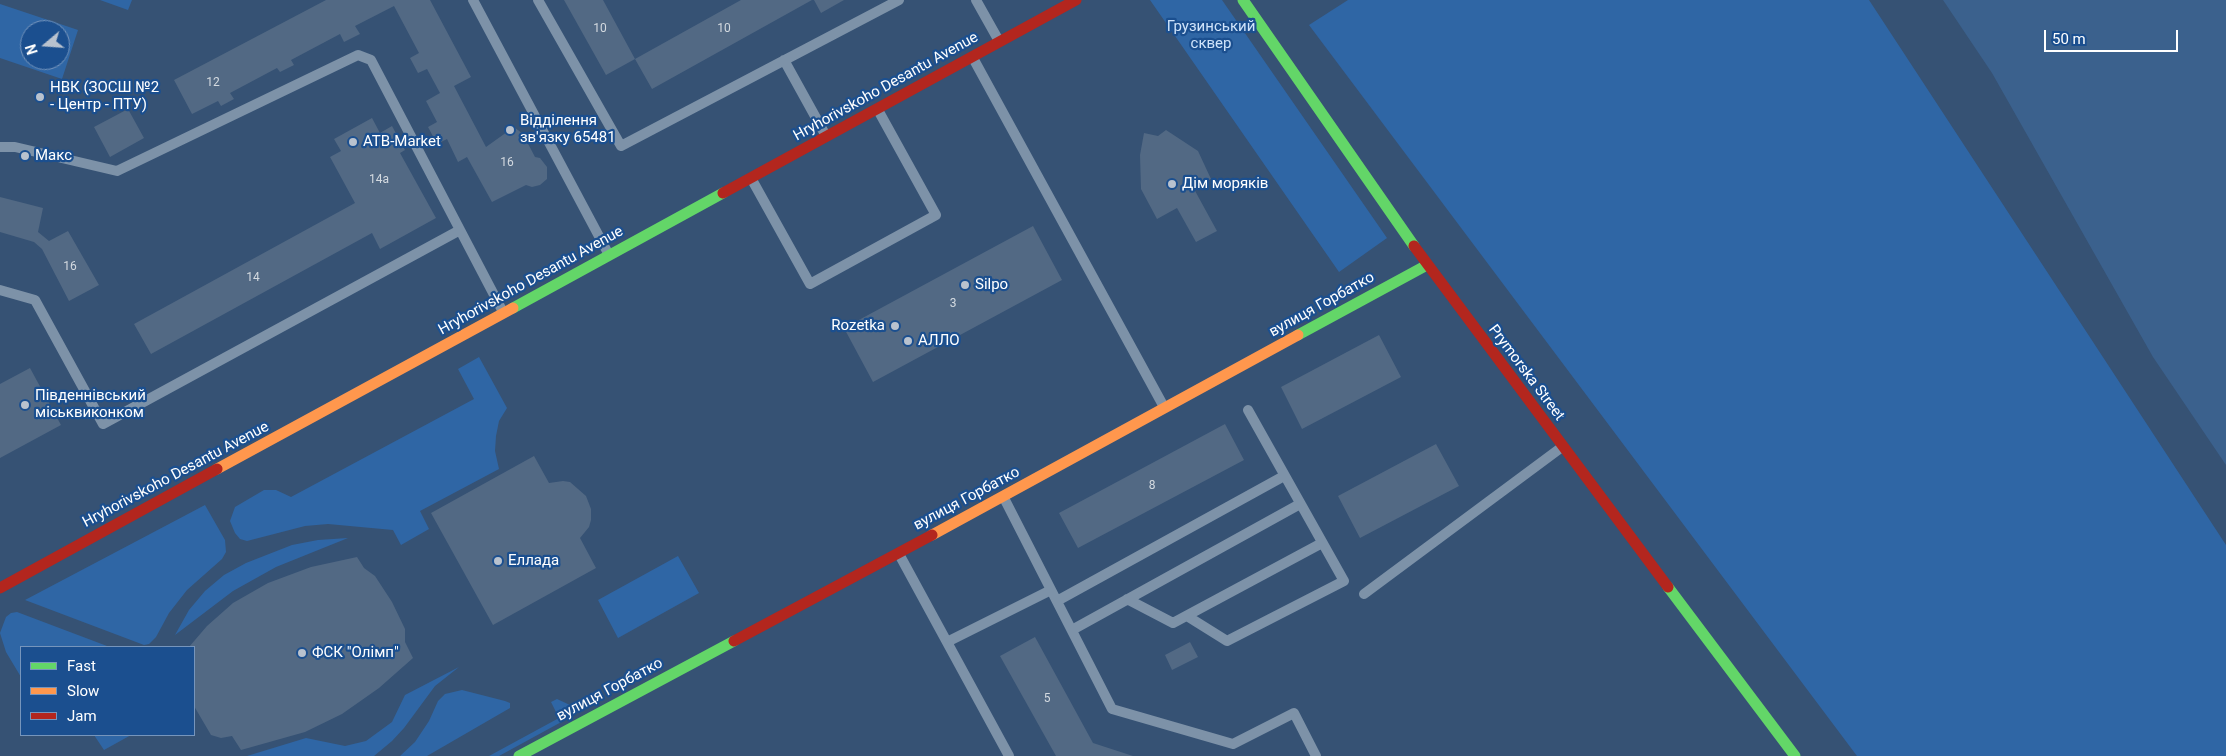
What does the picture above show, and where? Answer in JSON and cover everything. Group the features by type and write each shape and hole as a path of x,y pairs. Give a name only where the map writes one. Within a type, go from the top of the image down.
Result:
{"street":[{"name":"Hryhorivskoho Desantu Avenue","path":"0,588 1076,0"},
{"name":"Prymorska Street","path":"1243,0 1427,265 1795,756"},
{"name":"вулиця Горбатко","path":"519,756 1003,497 1427,265"}],"lane":[{"path":"473,0 609,255"},
{"path":"538,0 621,146 899,0"},
{"path":"976,0 1000,42"},
{"path":"0,146 15,147 118,171 358,55 371,60 504,314"},
{"path":"972,57 1165,409"},
{"path":"784,60 826,137"},
{"path":"751,178 810,284 936,215 878,109"},
{"path":"0,290 35,300 103,424 460,230"},
{"path":"1187,616 1227,641 1344,581 1248,410"},
{"path":"1364,594 1562,446"},
{"path":"1056,601 1284,476"},
{"path":"1003,497 1112,709 1232,744 1294,713 1316,756"},
{"path":"1072,630 1300,504"},
{"path":"1127,599 1173,623 1322,543"},
{"path":"898,553 1009,756"},
{"path":"947,642 1051,590"}],"green space":[{"path":"100,0 132,0 128,10"},
{"name":"Грузинський сквер","path":"1150,0 1222,0 1387,238 1339,272"},
{"path":"1348,0 1869,0 2226,545 2226,756 1857,756 1309,25"},
{"path":"0,4 48,20 20,20 20,65 0,58"},
{"path":"70,27 78,30 70,54"},
{"path":"35,70 65,70 62,79"},
{"path":"479,357 507,408 499,421 496,436 495,451 499,469 420,511 429,529 401,545 393,530 328,524 305,526 247,541 240,539 235,533 230,521 235,507 264,490 276,490 291,497 474,399 458,369"},
{"path":"205,505 225,540 226,552 222,559 187,590 169,613 156,637 149,644 144,645 25,600"},
{"path":"348,538 276,567 233,591 175,635 189,610 205,591 224,575 246,563 292,545 318,540"},
{"path":"678,556 699,593 618,638 598,600"},
{"path":"17,612 106,646 20,646 20,675 6,652 0,633 6,617 11,613"},
{"path":"459,667 435,686 404,728 374,756 247,756 306,738 345,746 366,741 392,722 405,695"},
{"path":"462,690 505,701 510,703 510,708 427,756 400,756 415,742 429,721 438,701 445,694"},
{"path":"557,699 570,705 576,714 499,756 489,756 559,718 551,702"},
{"path":"95,736 129,736 104,750"}],"shaded area":[{"path":"1943,0 2226,0 2226,465 2153,357 1992,73"}],"building":[{"path":"326,0 430,0 471,77 454,86 486,147 514,127 523,134 535,157 540,158 547,167 547,179 540,185 532,187 526,185 492,202 467,157 458,162 447,139 437,144 428,127 437,122 426,101 440,93 427,69 418,73 410,58 419,53 394,6 355,26 360,34 344,42 340,34 291,60 294,65 280,72 277,68 230,93 234,99 221,106 218,101 192,114 174,80"},
{"path":"564,0 603,0 635,59 606,75"},
{"path":"741,0 812,0 652,89 635,59"},
{"path":"814,0 844,0 821,13"},
{"path":"128,109 144,138 110,157 94,127"},
{"path":"372,118 380,133 392,126 405,150 400,153 436,218 380,249 372,233 151,354 134,324 355,203 330,157 341,151 334,139"},
{"name":"Дім моряків","path":"1166,130 1198,151 1211,179 1194,189 1217,231 1196,242 1177,208 1157,219 1141,189 1140,155 1144,133 1158,136"},
{"path":"0,197 43,208 38,232 49,241 68,231 99,285 69,301 42,249 34,242 0,232"},
{"path":"1033,226 1062,280 873,382 844,328"},
{"path":"1379,335 1401,377 1302,429 1281,387"},
{"name":"Південнівський міськвиконком","path":"30,368 61,425 0,458 0,384"},
{"path":"1225,424 1244,460 1078,548 1059,513"},
{"path":"1436,444 1459,486 1360,538 1338,496"},
{"path":"534,456 549,483 570,482 586,496 591,509 591,520 589,527 580,538 596,568 493,625 431,513"},
{"name":"ФСК \"Олімп\"","path":"357,557 364,568 375,576 392,602 405,629 405,642 413,658 379,688 342,714 305,732 241,750 232,736 221,738 211,735 195,708 195,646 190,646 207,626 233,603 268,583 311,567"},
{"path":"1035,637 1093,743 1133,756 1056,756 1000,656"},
{"path":"1190,642 1198,657 1172,670 1165,655"}],"traffic: fast":[{"path":"1243,0 1414,246"},
{"path":"513,308 723,193"},
{"path":"1298,335 1427,265"},
{"path":"1668,587 1795,756"},
{"path":"519,756 734,641"}],"traffic: slow":[{"path":"217,469 513,308"},
{"path":"932,535 1298,335"}],"traffic: jam":[{"path":"723,193 1076,0"},
{"path":"1414,246 1668,587"},
{"path":"0,588 217,469"},
{"path":"734,641 932,535"}],"place":[{"name":"НВК (ЗОСШ №2 - Центр - ПТУ)","path":"40,97"},
{"name":"Відділення зв'язку 65481","path":"510,130"},
{"name":"ATB-Market","path":"353,142"},
{"name":"Макс","path":"25,156"},
{"name":"Дім моряків","path":"1172,184"},
{"name":"Silpo","path":"965,285"},
{"name":"Rozetka","path":"895,326"},
{"name":"АЛЛО","path":"908,341"},
{"name":"Південнівський міськвиконком","path":"25,405"},
{"name":"Еллада","path":"498,561"},
{"name":"ФСК \"Олімп\"","path":"302,653"}]}
